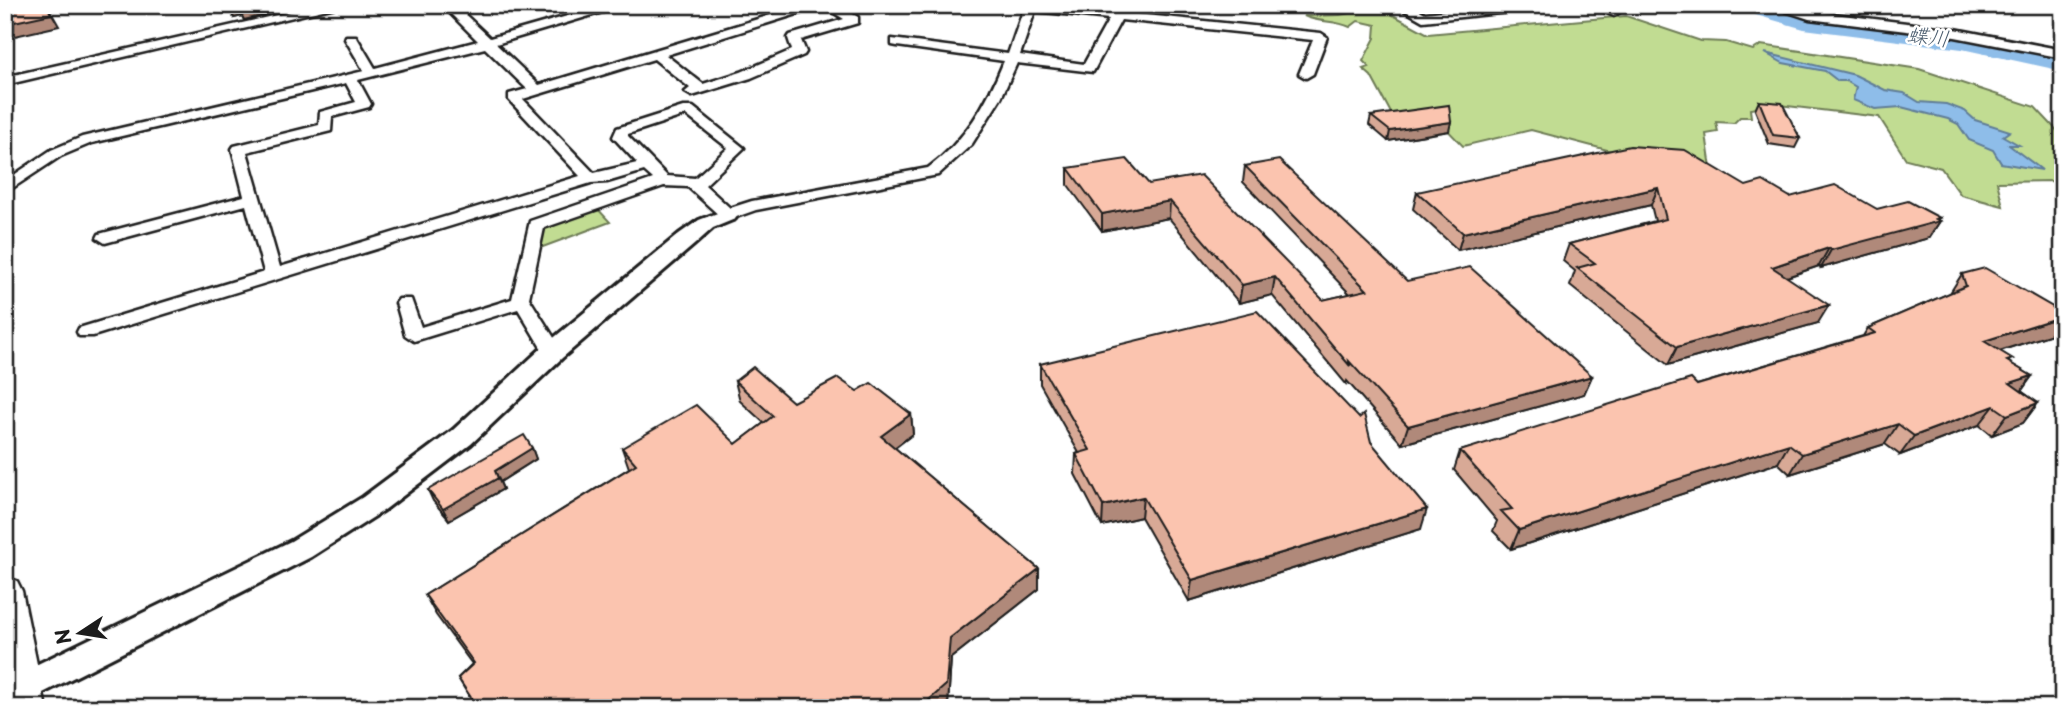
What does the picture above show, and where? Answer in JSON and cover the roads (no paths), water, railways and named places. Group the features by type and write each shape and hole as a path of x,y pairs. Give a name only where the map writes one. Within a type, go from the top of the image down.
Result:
{"main road":[{"path":"5,591 25,698"}],"street":[{"path":"5,81 338,5"},
{"path":"590,178 514,97 818,5"},
{"path":"655,53 696,90 746,75 799,52 794,38 854,20 828,5"},
{"path":"1304,5 1321,5"},
{"path":"1401,5 1423,17 1538,5"},
{"path":"1593,5 1614,12"},
{"path":"1773,5 1809,15 1955,33 2063,54"},
{"path":"453,6 486,43 536,90"},
{"path":"5,188 56,153 87,140 372,73 614,6"},
{"path":"25,698 301,550 373,504 462,437 553,352 706,224 752,206 933,172 946,164 971,136 999,87 1031,6 1321,37 1306,74"},
{"path":"897,42 1088,69 1117,16"},
{"path":"351,39 372,73"},
{"path":"273,274 239,149 326,128 325,114 364,104 350,78"},
{"path":"663,181 620,137 622,131 683,106 737,148 696,185"},
{"path":"86,332 590,178 607,177 646,165"},
{"path":"553,352 520,298 536,225 663,181 692,182 728,215"},
{"path":"105,238 251,199"},
{"path":"405,303 414,335 522,302"}],"water":[{"path":"1765,53 1855,75 1885,90 1904,93 1919,102 1946,104 1965,111 1975,120 2010,131 2003,136 2019,145 2009,145 2042,170 2001,163 1993,150 1969,140 1958,124 1948,119 1901,107 1875,109 1853,100 1856,87 1846,81 1838,81 1825,71 1783,63"}],"waterway":[{"name":"蝶川","path":"1751,5 1804,21 1962,41 2063,62"}]}
